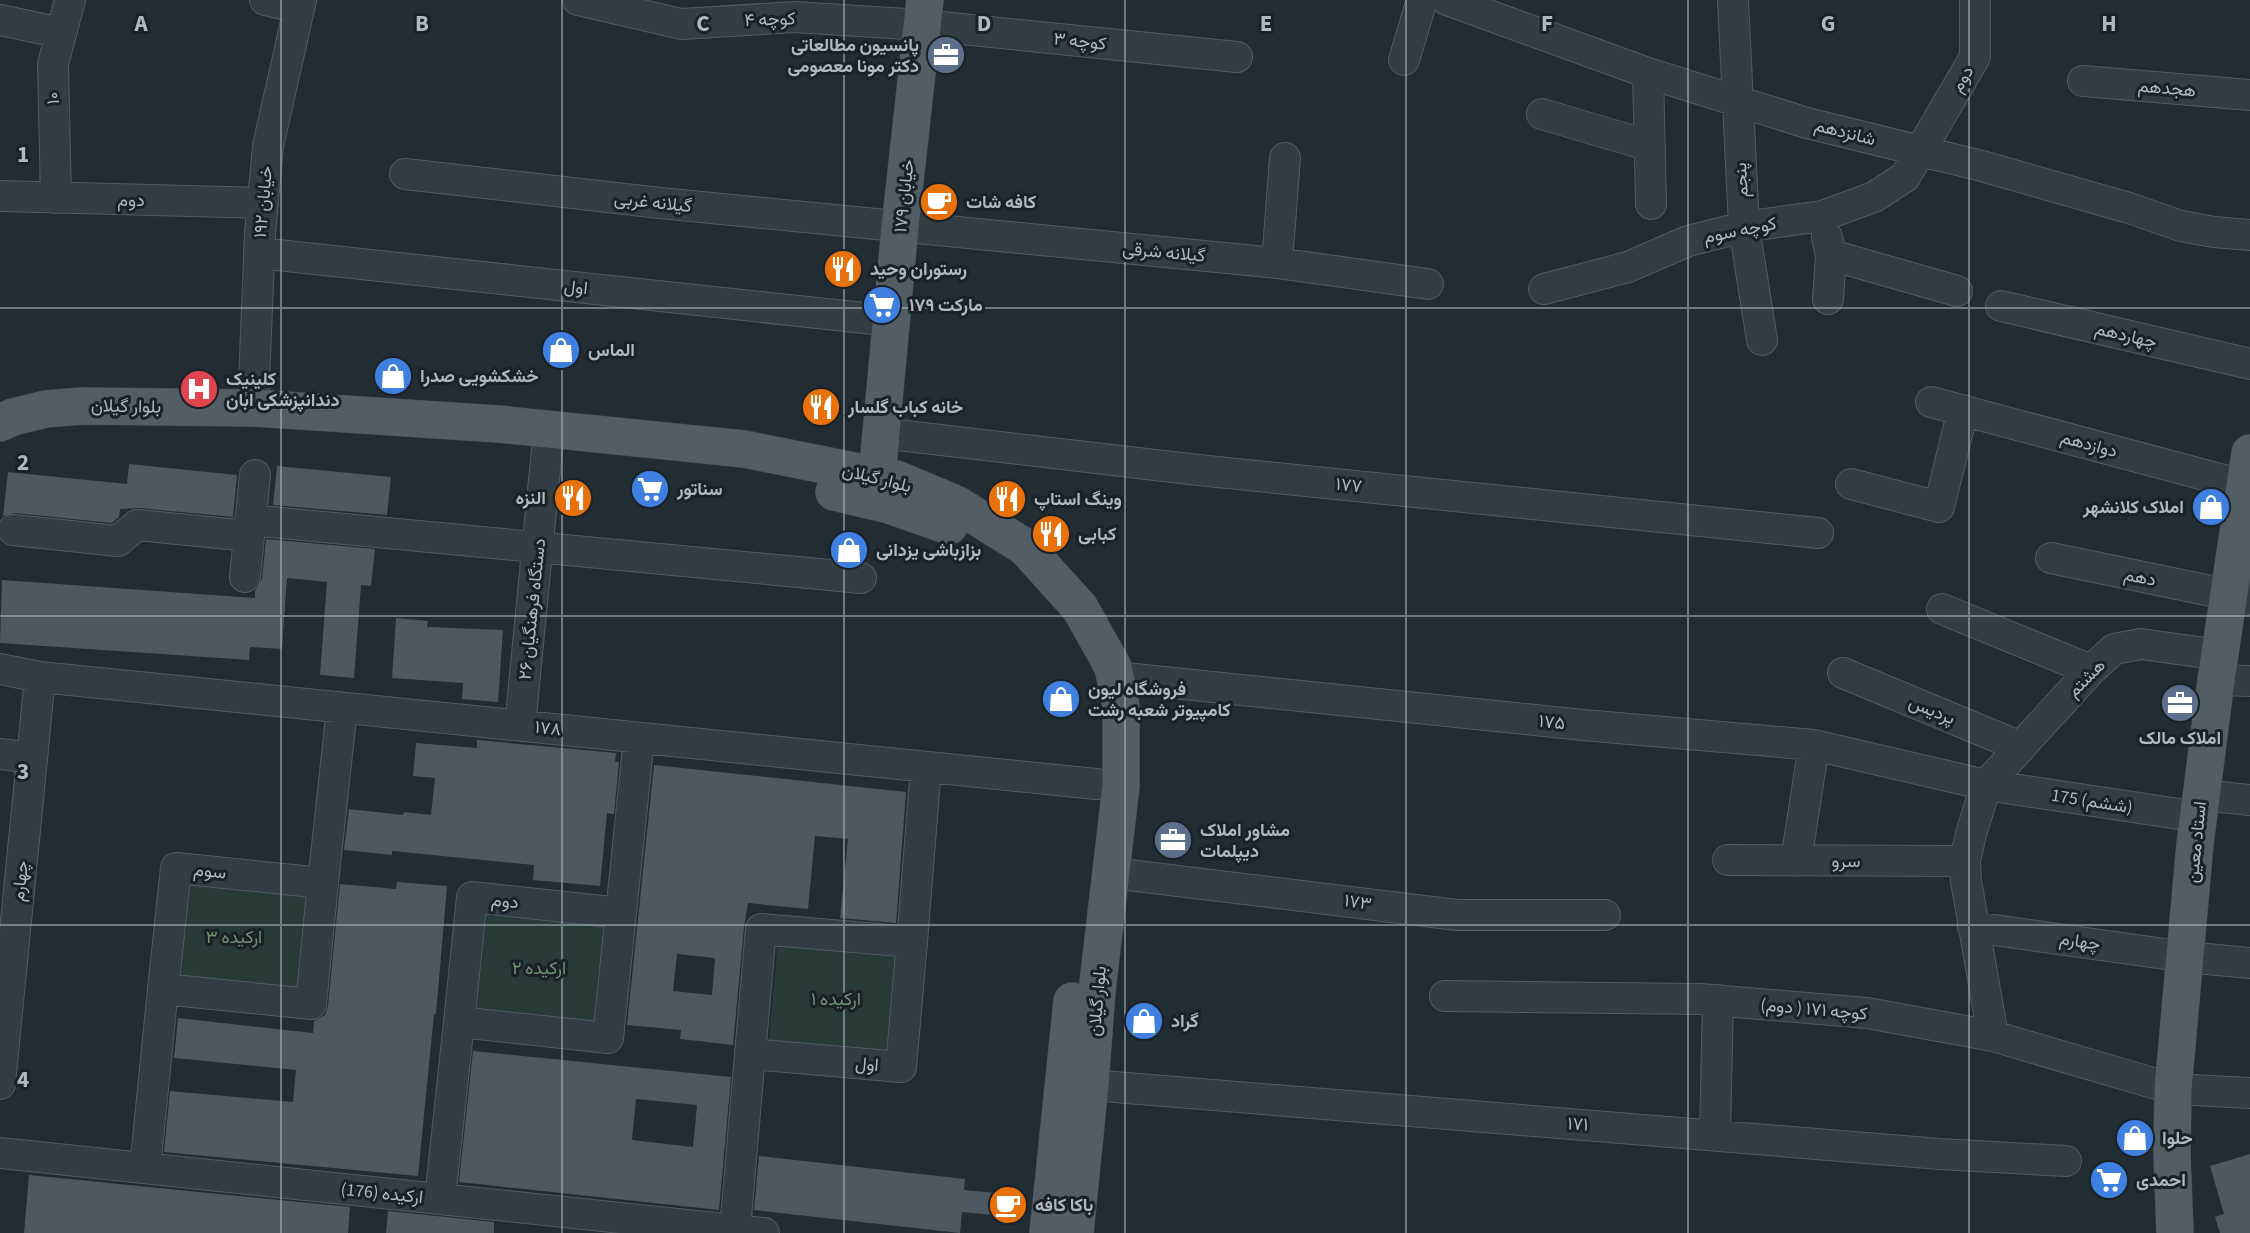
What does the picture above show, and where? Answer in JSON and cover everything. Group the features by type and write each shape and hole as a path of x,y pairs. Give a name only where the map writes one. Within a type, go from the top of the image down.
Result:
{"main road":[{"name":"خیابان ۱۷۹","path":"877,476 900,227 924,12"},
{"name":"بلوار گیلان","path":"1048,1233 1096,784 1099,710 1088,664 1057,616 1009,567 946,524 863,497 744,473 548,440 253,408 82,405 46,409 3,425 16,439 84,428 252,430 548,440 744,449 899,480 956,504 1025,547 1080,608 1113,667 1121,707 1121,786 1097,991 1075,1233"},
{"name":"استاد معین","path":"2175,1233 2172,1155 2174,1089 2200,806 2229,672 2239,597 2248,469"}],"street":[{"name":"۱۰","path":"57,198 52,64 70,0"},
{"path":"265,0 300,4"},
{"name":"کوچه ۴","path":"578,0 681,24 924,12"},
{"path":"1404,60 1422,0"},
{"name":"شانزدهم","path":"1447,0 1648,73 1807,123 1982,166 2129,208 2181,226 2250,235"},
{"name":"پنجم","path":"1733,0 1744,227 1762,340"},
{"name":"دوم","path":"1921,151 1975,57 1975,0"},
{"name":"خیابان ۱۹۲","path":"253,408 259,253 268,146 300,4"},
{"name":"کوچه ۳","path":"924,12 1237,57"},
{"path":"0,20 61,33"},
{"path":"1648,73 1651,204"},
{"name":"هجدهم","path":"2083,82 2250,95"},
{"path":"1542,114 1650,146"},
{"name":"کوچه سوم","path":"1544,289 1628,267 1688,241 1744,227 1822,216 1874,197 1905,177 1921,151"},
{"path":"1277,263 1285,158"},
{"name":"گیلانه غربی","path":"405,174 900,227"},
{"name":"دوم","path":"0,196 262,204"},
{"path":"1822,216 1831,255 1828,299"},
{"name":"گیلانه شرقی","path":"900,227 1277,263 1428,284"},
{"name":"اول","path":"259,253 892,321"},
{"path":"1831,255 1956,290"},
{"name":"چهاردهم","path":"2001,306 2250,364"},
{"name":"دوازدهم","path":"1931,402 2248,469"},
{"path":"1851,484 1939,507 1963,410"},
{"name":"۱۷۷","path":"881,433 1198,470 1818,533"},
{"name":"۲۶ دستگاه فرهنگیان","path":"520,726 548,440"},
{"path":"245,577 255,475"},
{"path":"13,530 118,541 137,525 250,528 538,547 861,578"},
{"name":"دهم","path":"2051,558 2239,597"},
{"path":"1942,609 2091,670"},
{"name":"هشتم","path":"1986,785 2091,670 2114,649 2140,644 2229,672"},
{"name":"۱۷۸","path":"0,669 40,677 1096,784"},
{"name":"پردیس","path":"1843,673 2021,747"},
{"name":"چهارم","path":"0,1084 10,881 32,758 40,677"},
{"name":"۱۷۵","path":"1115,677 1583,725 1814,745 1986,785"},
{"path":"163,989 311,1004 342,708"},
{"path":"459,1022 608,1038 639,738"},
{"path":"1796,860 1814,745"},
{"path":"0,754 32,758"},
{"name":"اول","path":"750,1054 901,1067 926,767"},
{"path":"1986,785 1965,861 1973,927 1993,1036"},
{"name":"175 (ششم)","path":"1986,785 2200,806 2250,800"},
{"name":"سرو","path":"1728,860 1965,861"},
{"name":"سوم","path":"145,1168 176,868 323,884"},
{"name":"۱۷۳","path":"1112,873 1457,915 1605,915"},
{"name":"دوم","path":"440,1199 472,897 621,913"},
{"name":"چهارم","path":"1973,927 2186,957"},
{"path":"749,1231 750,1054 761,929 912,942"},
{"path":"2186,957 2250,963"},
{"name":"کوچه ۱۷۱ ( دوم)","path":"1445,996 1718,1000 1867,1013 1993,1036 2174,1089 2250,1093"},
{"path":"1715,1134 1718,1000"},
{"name":"۱۷۱","path":"1090,1085 1940,1154 2066,1161"},
{"name":"ارکیده (176)","path":"0,1153 749,1231"}],"green space":[{"name":"ارکیده ۳","path":"188,882 310,895 299,994 178,981"},
{"name":"ارکیده ۲","path":"482,912 606,925 596,1024 472,1012"},
{"name":"ارکیده ۱","path":"778,941 904,952 895,1058 769,1046"}],"building":[{"path":"129,464 237,475 233,517 139,508 120,509 119,517 112,523 15,513 3,516 8,472 127,484"},
{"path":"277,466 391,477 387,515 273,505"},
{"path":"266,539 375,549 371,586 361,585 354,678 320,675 327,582 287,578 282,649 250,647 249,660 0,643 2,580 255,598 255,591 262,579"},
{"path":"396,618 428,621 427,627 503,630 498,702 462,699 463,683 392,678"},
{"path":"477,740 616,753 615,762 619,762 614,814 607,813 600,886 533,880 534,865 392,851 392,855 344,850 349,809 431,815 435,778 413,776 416,743 477,748"},
{"path":"654,765 906,792 896,923 840,918 848,839 815,836 808,909 748,903 733,1045 680,1039 681,1030 627,1025","holes":["677,954 715,958 712,995 673,991"]},
{"path":"397,882 447,886 418,1176 164,1152 170,1091 293,1102 296,1070 174,1058 178,1018 313,1033 314,1021 325,1015 328,1006 340,884 396,889"},
{"path":"473,1051 731,1077 719,1210 459,1182","holes":["636,1099 697,1105 693,1147 632,1140"]},
{"path":"2250,1154 2250,1233 2220,1233 2215,1217 2224,1214 2210,1166"},
{"path":"759,1156 965,1179 964,1190 1026,1196 1024,1218 962,1212 960,1233 754,1210"},
{"path":"29,1175 350,1207 348,1233 24,1233"},
{"path":"388,1211 494,1222 494,1233 386,1233"}],"place":[{"name":"پانسیون مطالعاتی دکتر مونا معصومی","path":"946,55"},
{"name":"کافه شات","path":"939,202"},
{"name":"رستوران وحید","path":"843,269"},
{"name":"۱۷۹ مارکت","path":"882,305"},
{"name":"الماس","path":"561,350"},
{"name":"خشکشویی صدرا","path":"393,376"},
{"name":"کلینیک دندانپزشکی ابان","path":"199,389"},
{"name":"خانه کباب گلسار","path":"821,407"},
{"name":"سناتور","path":"650,489"},
{"name":"النزه","path":"573,498"},
{"name":"وینگ استاپ","path":"1007,499"},
{"name":"املاک کلانشهر","path":"2211,507"},
{"name":"کبابی","path":"1051,534"},
{"name":"بزازباشی یزدانی","path":"849,550"},
{"name":"فروشگاه لیون کامپیوتر شعبه رشت","path":"1061,699"},
{"name":"املاک مالک","path":"2180,703"},
{"name":"مشاور املاک دیپلمات","path":"1173,840"},
{"name":"گراد","path":"1144,1021"},
{"name":"حلوا","path":"2135,1138"},
{"name":"احمدی","path":"2109,1180"},
{"name":"باکا کافه","path":"1008,1205"}]}
